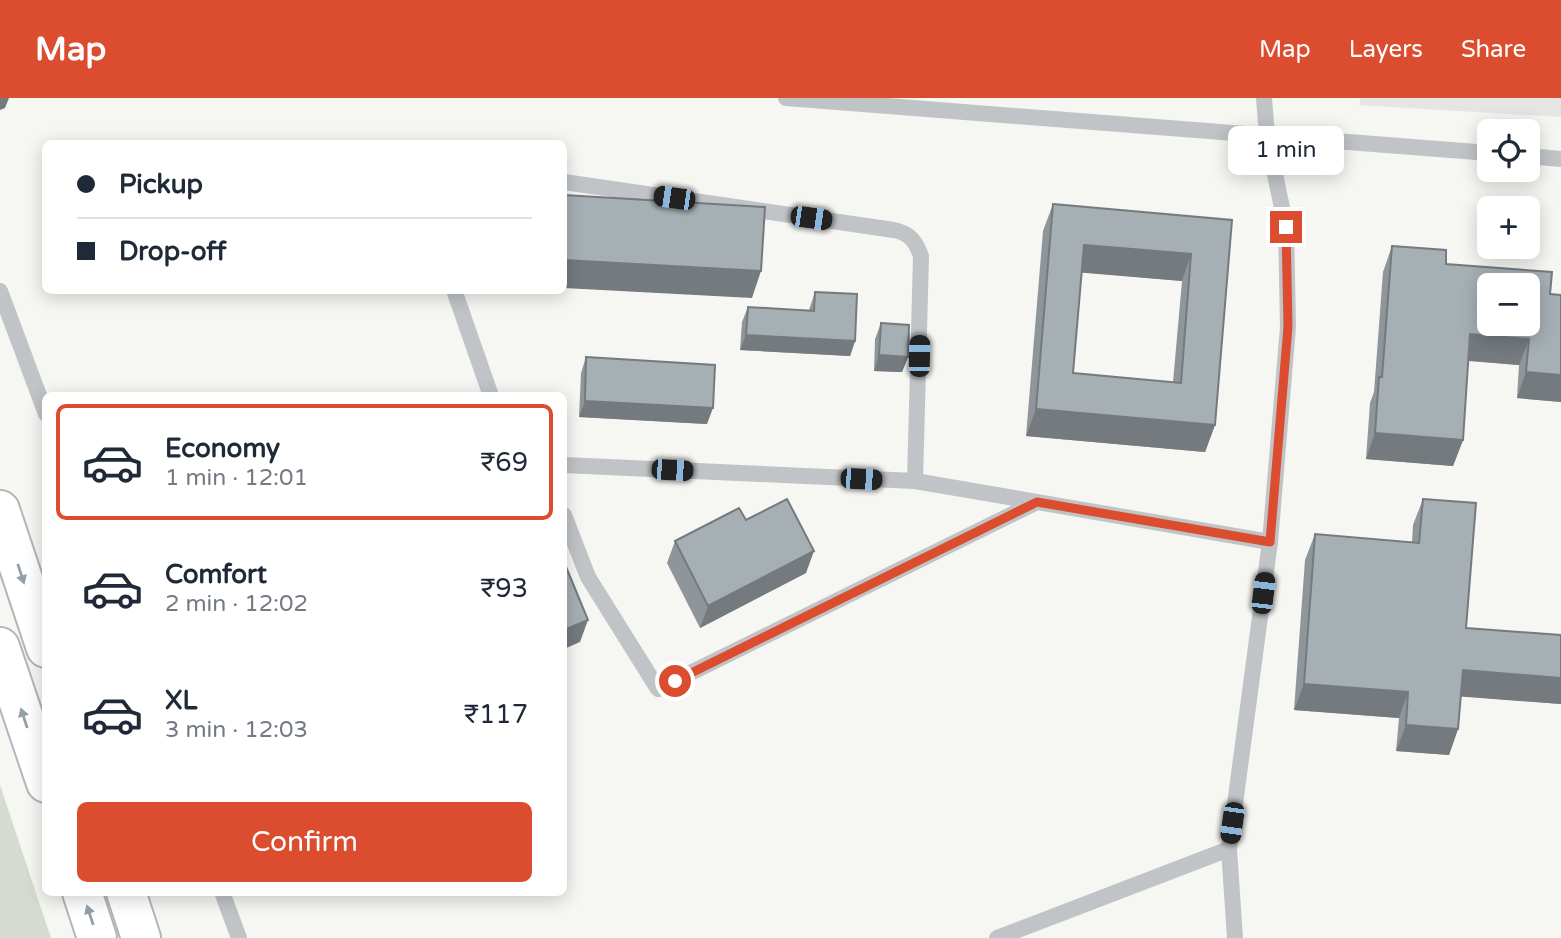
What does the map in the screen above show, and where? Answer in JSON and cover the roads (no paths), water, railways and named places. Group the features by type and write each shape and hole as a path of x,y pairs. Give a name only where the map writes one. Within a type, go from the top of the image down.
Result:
{"main road":[{"path":"0,510 42,636"},
{"path":"0,647 42,771"},
{"path":"83,896 97,938"},
{"path":"127,896 141,938"}],"lane":[{"path":"786,98 1477,152"},
{"path":"1235,938 1229,849 1270,542 1288,327 1286,227 1267,136 1264,98"},
{"path":"1540,157 1561,159"},
{"path":"567,182 894,230 911,236 921,256 915,481"},
{"path":"0,291 42,403"},
{"path":"455,294 490,392"},
{"path":"567,465 915,481 1270,542"},
{"path":"567,522 589,577 658,689 1037,502"},
{"path":"997,938 1229,849"},
{"path":"223,896 239,938"}]}
